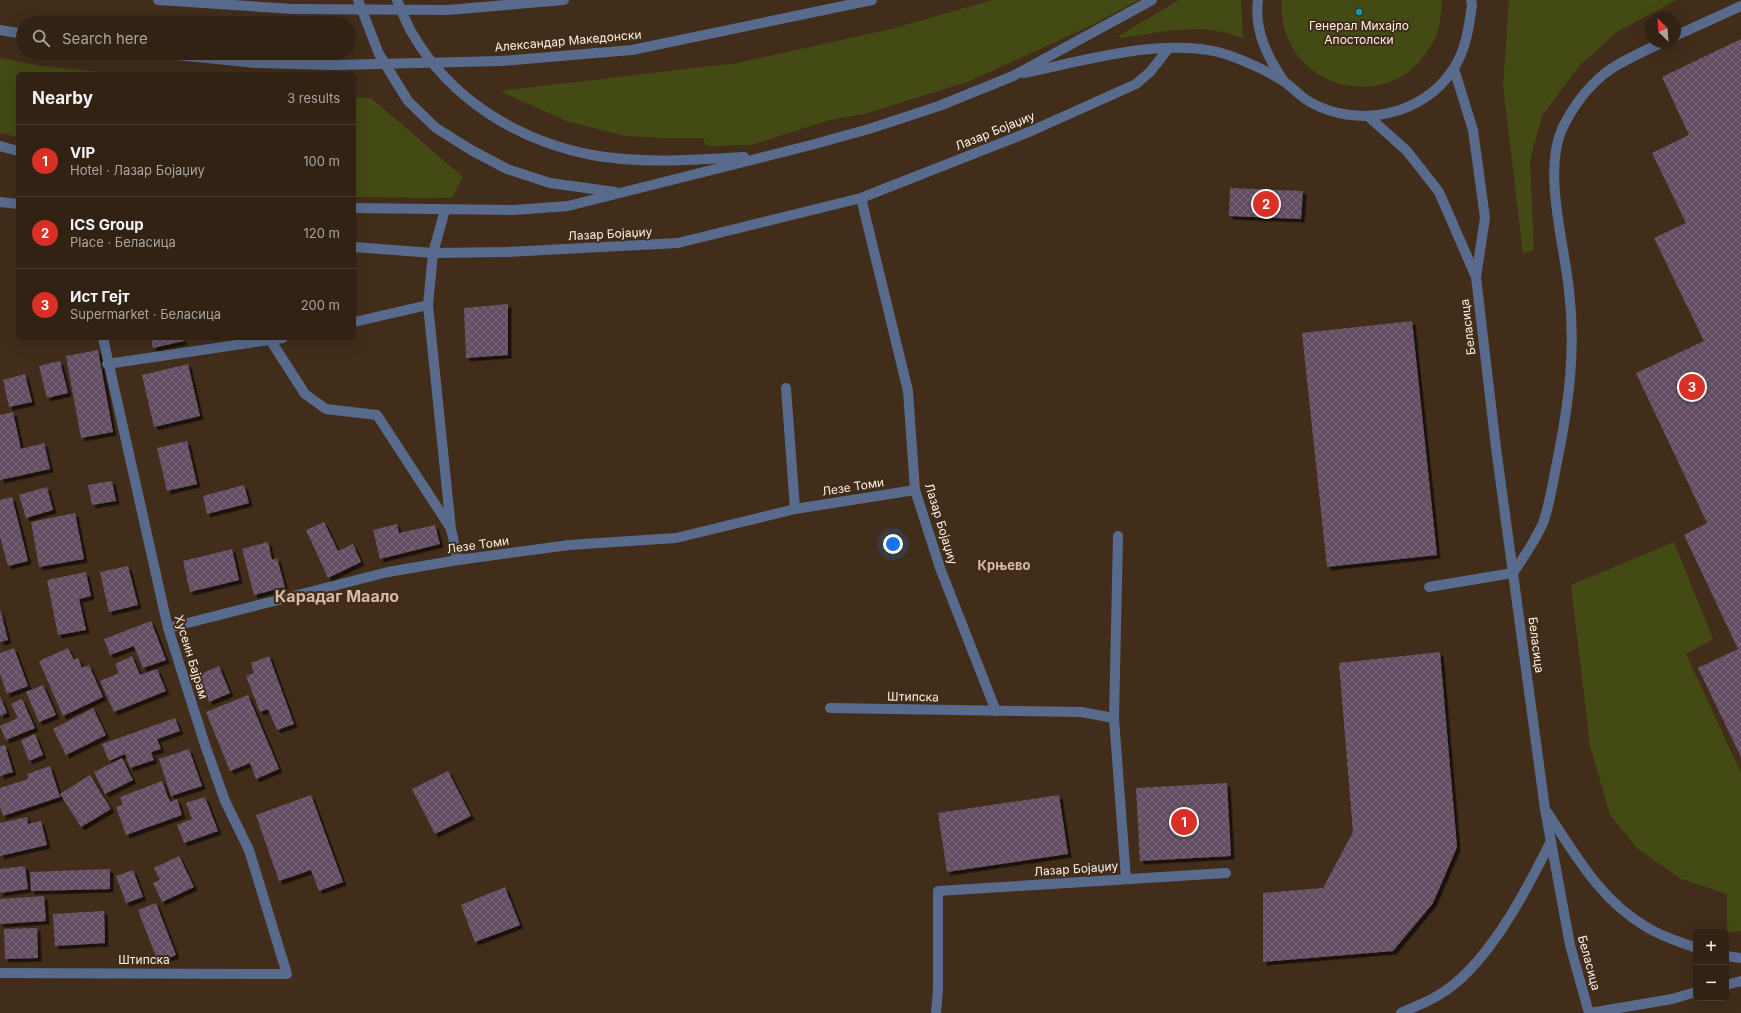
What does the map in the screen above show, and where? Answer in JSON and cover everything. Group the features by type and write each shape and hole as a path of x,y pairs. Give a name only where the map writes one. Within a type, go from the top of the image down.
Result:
{"street":[{"path":"158,0 293,9 447,10 564,0"},
{"path":"285,0 293,9"},
{"path":"358,0 379,54 408,101 436,128 471,150 507,169 550,183 621,193"},
{"path":"397,0 411,33 437,69 475,105 504,124 530,137 593,155 627,158 681,160 766,156"},
{"path":"447,10 472,0"},
{"name":"Александар Македонски","path":"234,60 335,65 501,61 632,50 872,0"},
{"path":"356,208 514,210 568,206 766,156 869,129 939,106 1013,76 1152,0"},
{"path":"1258,0 1257,9 1260,35 1270,60 1285,82"},
{"path":"1013,76 1150,49 1192,48 1218,52 1244,61 1285,82 1309,102 1338,114 1369,117 1402,110 1432,93 1454,69 1468,38 1471,0"},
{"path":"1681,33 1741,6"},
{"path":"0,30 16,33"},
{"path":"1429,587 1513,573 1528,552 1543,523 1555,474 1568,406 1573,348 1569,290 1556,202 1555,155 1562,129 1577,103 1605,73 1649,48"},
{"name":"Лазар Бојаџиу","path":"356,247 434,253 506,252 678,243 861,198 1029,132 1136,84 1150,72 1168,49"},
{"name":"Беласица","path":"1454,69 1473,130 1485,218 1476,277 1496,448 1550,842 1570,945 1590,1013"},
{"name":"Беласица","path":"1369,117 1407,152 1439,192 1476,277"},
{"path":"0,146 16,150"},
{"name":"Лазар Бојаџиу","path":"861,198 908,391 915,490 940,568 996,711"},
{"path":"0,202 16,204"},
{"path":"446,210 434,253 428,305 451,530 458,560"},
{"path":"356,322 428,305"},
{"name":"Хусеин Бајрам","path":"102,340 168,628 225,801 249,850 287,974"},
{"path":"107,364 275,340"},
{"path":"271,341 305,394 326,409 376,415 451,530"},
{"path":"786,388 794,509"},
{"name":"Лезе Томи","path":"168,628 388,572 458,560 569,546 676,538 794,509 915,490"},
{"name":"Лазар Бојаџиу","path":"936,1013 938,988 938,891 1126,879 1114,718 1118,536"},
{"name":"Штипска","path":"830,708 996,711"},
{"path":"996,711 1081,712 1114,718"},
{"path":"1546,809 1587,874 1611,900 1629,916 1649,929 1693,947"},
{"path":"1401,1013 1438,996 1472,969 1525,893 1550,842"},
{"path":"1126,879 1226,873"},
{"path":"1729,956 1741,958"},
{"name":"Штипска","path":"0,973 287,974"},
{"path":"1729,984 1741,981"},
{"path":"1590,1013 1672,999 1693,993"}],"green space":[{"path":"992,0 1139,0 1090,26 970,81 868,113 826,121 752,145 706,146 703,138 625,136 566,121 500,91 737,63 891,29"},
{"path":"1179,0 1241,0 1243,38 1227,33 1196,29 1167,31 1121,38 1118,36"},
{"path":"1282,0 1441,0 1442,4 1436,38 1412,69 1393,81 1371,86 1349,86 1328,79 1309,67 1294,50 1284,27"},
{"path":"1509,0 1677,0 1654,12 1645,12 1645,17 1617,32 1579,66 1542,116 1530,160 1534,249 1523,254 1503,86"},
{"path":"0,58 41,66 100,72 16,72 16,137 0,133"},
{"path":"356,97 371,98 463,177 452,198 356,197"},
{"path":"1674,542 1713,639 1686,654 1741,773 1741,931 1729,932 1729,929 1727,929 1727,894 1681,879 1638,849 1610,815 1590,746 1571,585"}],"building":[{"path":"1741,39 1741,757 1698,668 1738,649 1684,535 1707,523 1636,373 1704,341 1654,238 1686,223 1652,153 1689,135 1662,77"},
{"path":"1230,188 1303,191 1301,219 1229,216"},
{"path":"508,304 508,355 466,358 464,308"},
{"path":"1412,321 1437,555 1327,567 1302,333"},
{"path":"151,340 184,341 153,348"},
{"path":"98,350 113,432 81,438 66,356"},
{"path":"60,361 68,393 47,398 39,366"},
{"path":"188,364 200,416 154,427 142,375"},
{"path":"25,374 32,402 9,407 3,380"},
{"path":"13,412 21,449 44,443 50,469 0,480 0,415"},
{"path":"187,441 197,484 167,491 157,448"},
{"path":"112,481 116,501 92,505 88,485"},
{"path":"244,485 249,503 207,514 203,496"},
{"path":"47,487 53,510 26,518 19,495"},
{"path":"12,497 28,561 8,566 0,537 0,500"},
{"path":"75,513 84,559 39,567 31,522"},
{"path":"324,522 338,551 353,544 361,562 328,578 306,530"},
{"path":"397,524 399,533 435,525 440,544 380,559 373,530"},
{"path":"268,542 272,560 277,558 285,587 254,595 242,549"},
{"path":"232,549 239,580 190,592 183,561"},
{"path":"128,566 138,605 109,612 100,572"},
{"path":"86,572 91,596 79,599 86,630 58,635 47,580"},
{"path":"0,609 8,640 0,642"},
{"path":"151,621 166,660 143,668 134,646 110,655 104,639"},
{"path":"14,648 28,686 7,694 0,674 0,653"},
{"path":"68,648 74,660 78,658 82,668 89,665 103,697 63,716 39,661"},
{"path":"1440,652 1457,847 1433,903 1393,951 1263,962 1263,893 1323,888 1353,832 1339,663"},
{"path":"132,656 140,675 157,669 166,691 114,712 100,681 119,673 115,664"},
{"path":"269,656 294,724 277,730 268,709 260,712 246,676 254,673 251,663"},
{"path":"219,666 230,693 209,702 198,675"},
{"path":"43,685 56,715 39,722 26,692"},
{"path":"248,695 279,769 256,779 250,763 230,771 206,712"},
{"path":"0,696 7,713 0,716"},
{"path":"22,699 35,728 6,740 0,726 18,718 11,704"},
{"path":"93,708 106,735 66,755 53,729"},
{"path":"175,718 180,731 157,739 161,749 151,752 154,760 130,768 125,754 109,761 102,744"},
{"path":"35,734 43,755 29,761 21,740"},
{"path":"5,745 13,772 0,776 0,746"},
{"path":"189,749 202,786 171,796 159,759"},
{"path":"122,758 133,780 105,794 94,772"},
{"path":"50,766 60,797 3,816 0,806 0,788 28,779 27,774"},
{"path":"448,771 471,816 435,834 412,789"},
{"path":"90,775 111,809 81,827 60,794"},
{"path":"162,781 170,802 177,799 182,815 126,835 116,807 123,805 120,797"},
{"path":"1227,783 1231,856 1140,861 1136,788"},
{"path":"311,795 343,882 319,891 311,870 279,881 256,815"},
{"path":"1059,795 1068,854 947,872 938,813"},
{"path":"205,797 218,831 184,843 177,825 192,819 186,803"},
{"path":"27,817 28,824 41,821 47,845 0,856 0,823"},
{"path":"179,856 194,887 162,902 153,883 160,880 154,868"},
{"path":"25,866 28,889 0,893 0,869"},
{"path":"110,869 110,889 31,891 30,872"},
{"path":"133,870 143,897 126,903 116,876"},
{"path":"505,887 520,925 475,942 461,905"},
{"path":"44,896 46,921 0,924 0,899"},
{"path":"156,903 176,955 158,962 138,910"},
{"path":"104,911 105,943 55,946 53,914"},
{"path":"37,928 38,958 5,959 4,929"}],"place":[{"name":"Генерал Михајло Апостолски","path":"1359,12"},
{"name":"ICS Group","path":"1266,204"},
{"name":"Ист Гејт","path":"1692,387"},
{"name":"VIP","path":"1184,822"}],"district":[{"name":"Крњево","path":"1004,565"},
{"name":"Карадаг Маало","path":"337,596"}]}
